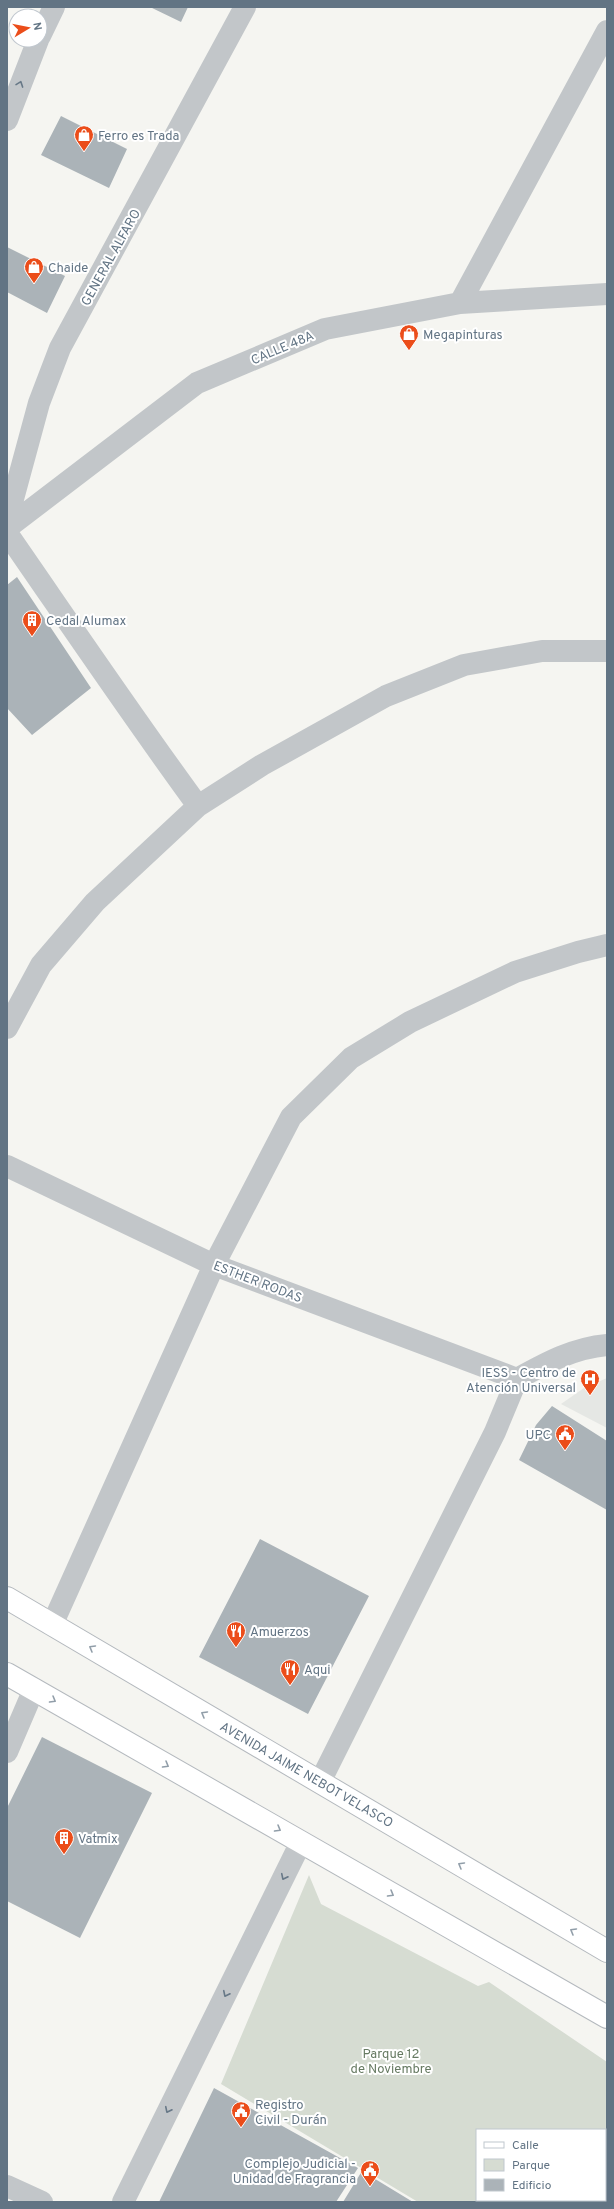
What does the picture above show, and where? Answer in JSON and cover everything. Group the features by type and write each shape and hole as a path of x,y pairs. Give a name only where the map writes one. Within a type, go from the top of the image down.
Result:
{"main road":[{"name":"AVENIDA JAIME NEBOT VELASCO","path":"7,1598 607,1951"},
{"path":"7,1674 607,2017"}],"street":[{"path":"48,19 54,7"},
{"name":"GENERAL ALFARO","path":"7,521 39,403 60,348 245,7"},
{"path":"460,303 607,31"},
{"path":"7,120 35,48"},
{"name":"CALLE 48A","path":"7,528 198,383 325,329 460,303 607,294"},
{"path":"7,533 62,610 138,724 198,806"},
{"path":"7,1028 41,966 95,902 198,806 262,765 386,696 464,665 542,652 607,651"},
{"path":"52,1625 214,1265 291,1117 351,1058 410,1022 515,972 607,945"},
{"name":"ESTHER RODAS","path":"7,1166 214,1265 516,1379"},
{"path":"320,1782 495,1432 516,1379 560,1356 594,1346 607,1345"},
{"path":"7,1752 34,1689"},
{"path":"123,2202 301,1842"},
{"path":"7,2186 42,2202"}],"shaded area":[{"name":"IESS - Centro de Atención Universal","path":"607,1378 607,1428 561,1404 584,1388"}],"green space":[{"name":"Parque 12 de Noviembre","path":"309,1875 321,1904 478,1986 489,1982 607,2062 607,2147 606,2149 606,2129 476,2129 476,2201 575,2202 418,2202 221,2084"}],"building":[{"path":"150,7 188,7 181,22"},
{"name":"Ferro es Trada","path":"61,116 127,149 109,188 41,155"},
{"name":"Chaide","path":"7,247 65,276 47,313 7,292"},
{"name":"Cedal Alumax","path":"17,577 91,688 32,735 7,708 7,585"},
{"name":"UPC","path":"552,1406 607,1441 607,1510 519,1460 536,1425"},
{"path":"260,1539 369,1596 308,1714 199,1657"},
{"name":"Vatmix","path":"42,1737 152,1793 80,1938 7,1901 7,1808"},
{"name":"Registro Civil - Durán","path":"214,2088 358,2168 336,2202 159,2202"},
{"name":"Complejo Judicial - Unidad de Fragrancia","path":"362,2171 413,2202 343,2202"}],"place":[{"name":"Ferro es Trada","path":"84,152"},
{"name":"Chaide","path":"34,284"},
{"name":"Megapinturas","path":"409,351"},
{"name":"Cedal Alumax","path":"32,637"},
{"name":"IESS - Centro de Atención Universal","path":"590,1396"},
{"name":"UPC","path":"565,1451"},
{"name":"Amuerzos","path":"236,1648"},
{"name":"Aqui","path":"290,1686"},
{"name":"Vatmix","path":"64,1855"},
{"name":"Registro Civil - Durán","path":"241,2128"},
{"name":"Complejo Judicial - Unidad de Fragrancia","path":"370,2187"}]}
